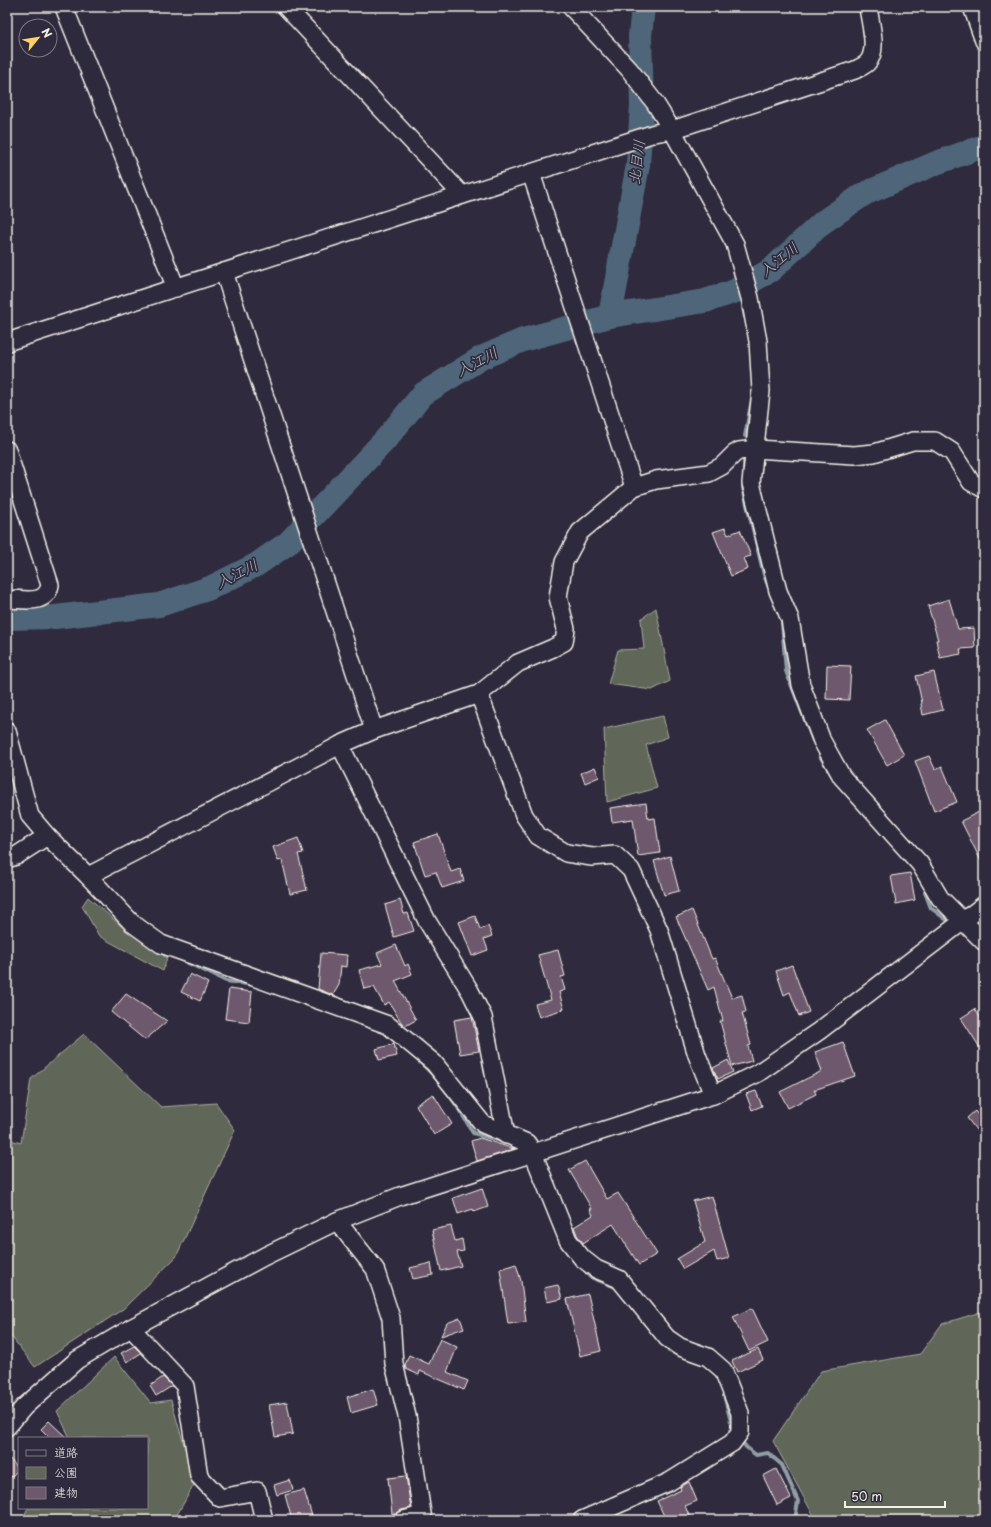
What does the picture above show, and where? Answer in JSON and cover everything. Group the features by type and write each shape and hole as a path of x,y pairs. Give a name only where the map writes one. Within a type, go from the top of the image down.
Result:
{"street":[{"path":"64,7 176,288"},
{"path":"286,7 462,196"},
{"path":"571,7 629,70 655,103 672,130 735,244 750,298 758,341 761,391 751,483 778,590 790,619 801,685 822,741 842,777 920,864 940,898 984,942"},
{"path":"7,342 655,133 672,130 855,70 866,65 874,48 868,7"},
{"path":"972,7 984,41"},
{"path":"531,173 634,487"},
{"path":"224,272 374,730"},
{"path":"88,876 340,745 374,730 479,694 518,663 564,642 566,630 558,598 564,562 580,532 634,487 656,480 709,473 722,466 739,451 755,449 854,455 874,453 913,441 935,441 952,452 971,482 984,489"},
{"path":"7,450 50,585 48,592 44,597 37,600 7,599"},
{"path":"479,694 524,815 538,836 566,853 592,857 615,855 631,870 659,930 697,1055 713,1095"},
{"path":"7,731 30,816 41,840 88,876 132,923 161,944 388,1025 434,1063 482,1124 526,1143 533,1153 568,1240 582,1258 596,1269 618,1279 667,1338 680,1347 708,1357 723,1370 740,1413 736,1438 669,1482 582,1520"},
{"path":"340,745 427,921 483,1016 506,1135"},
{"path":"7,859 16,856 41,840"},
{"path":"7,1427 24,1407 77,1360 131,1328 265,1256 337,1221 400,1196 713,1095 758,1073 819,1031 984,905"},
{"path":"337,1221 375,1269 391,1318 394,1364 407,1416 422,1518 404,1520"},
{"path":"131,1328 185,1386 199,1476 220,1498 257,1491 264,1520"}],"green space":[{"path":"656,608 670,681 652,690 608,684 618,650 644,649 641,619"},
{"path":"663,716 668,737 646,745 657,788 607,802 604,729"},
{"path":"88,897 120,925 167,958 163,971 99,936 82,906"},
{"path":"84,1034 161,1107 216,1103 235,1130 176,1257 123,1309 35,1367 7,1331 7,1139 21,1143 31,1079"},
{"path":"984,1311 984,1520 816,1520 773,1441 821,1371 920,1354 942,1324"},
{"path":"114,1357 151,1403 171,1400 195,1483 174,1520 23,1520 22,1519 27,1509 148,1509 148,1437 70,1437 57,1411"}],"building":[{"path":"725,528 728,535 740,530 751,556 744,558 748,569 731,576 713,532"},
{"path":"949,599 958,629 974,628 975,648 960,649 961,654 940,658 936,640 938,640 928,606"},
{"path":"827,665 851,666 849,700 826,699"},
{"path":"934,672 943,710 923,715 916,676"},
{"path":"885,720 904,755 887,765 867,730"},
{"path":"929,756 935,769 942,766 957,802 934,811 915,761"},
{"path":"595,767 599,777 585,783 581,773"},
{"path":"646,803 648,819 655,818 660,853 638,856 633,819 612,822 610,808"},
{"path":"981,811 984,816 984,867 961,821"},
{"path":"438,834 451,872 460,869 464,881 442,888 436,872 425,875 414,842"},
{"path":"298,838 303,853 298,854 307,890 290,894 282,860 278,861 273,847"},
{"path":"670,856 679,891 664,895 654,861"},
{"path":"910,873 915,900 896,904 891,876"},
{"path":"400,900 404,914 408,913 414,931 394,937 385,905"},
{"path":"692,910 712,959 715,958 732,998 742,995 746,1012 742,1013 751,1045 748,1046 752,1061 732,1066 720,1021 723,1021 714,987 708,990 676,917"},
{"path":"475,916 480,929 488,926 492,936 484,939 488,950 472,956 459,922"},
{"path":"396,945 405,966 408,964 412,974 395,981 416,1020 405,1026 389,1002 384,1005 374,987 364,989 359,970 382,964 377,953"},
{"path":"558,950 565,976 561,977 565,990 559,992 564,1009 539,1017 535,1004 551,1000 538,955"},
{"path":"321,953 347,955 346,967 341,966 339,985 333,995 318,989"},
{"path":"792,965 809,1012 799,1016 790,992 784,995 776,971"},
{"path":"190,974 208,983 200,1001 181,992"},
{"path":"229,989 252,992 249,1022 225,1019"},
{"path":"126,994 167,1021 145,1040 111,1012"},
{"path":"975,1009 984,1024 984,1054 961,1018"},
{"path":"472,1017 479,1051 460,1054 454,1020"},
{"path":"843,1042 855,1076 814,1090 816,1094 788,1108 780,1092 822,1071 815,1052"},
{"path":"394,1044 397,1056 379,1060 376,1049"},
{"path":"728,1060 733,1072 718,1079 713,1068"},
{"path":"756,1091 762,1106 752,1110 746,1094"},
{"path":"433,1094 452,1124 434,1135 416,1105"},
{"path":"975,1111 984,1123 984,1140 967,1118"},
{"path":"480,1138 514,1149 477,1161 471,1141"},
{"path":"585,1161 607,1199 618,1193 657,1254 639,1265 613,1224 583,1243 577,1235 574,1227 593,1215 590,1209 592,1209 569,1170"},
{"path":"482,1188 488,1207 474,1212 473,1209 458,1214 453,1198"},
{"path":"712,1196 729,1258 717,1261 714,1251 683,1269 677,1259 705,1242 693,1201"},
{"path":"451,1226 455,1241 462,1239 464,1251 457,1252 461,1266 441,1271 432,1230"},
{"path":"431,1263 433,1275 413,1279 410,1268"},
{"path":"516,1264 521,1281 526,1322 508,1324 500,1269"},
{"path":"558,1285 562,1299 547,1302 544,1288"},
{"path":"588,1294 601,1351 580,1356 567,1299"},
{"path":"752,1308 768,1342 749,1351 733,1317"},
{"path":"460,1318 464,1328 441,1336 447,1323"},
{"path":"440,1339 457,1347 447,1372 468,1381 464,1390 420,1371 419,1375 406,1369 405,1365 409,1355 429,1364"},
{"path":"134,1346 141,1353 127,1362 121,1353"},
{"path":"758,1349 763,1360 737,1372 732,1361"},
{"path":"163,1377 172,1386 156,1396 150,1386"},
{"path":"373,1389 378,1405 351,1413 347,1397"},
{"path":"287,1402 293,1434 275,1437 269,1405"},
{"path":"49,1421 66,1437 49,1437 41,1429"},
{"path":"7,1456 18,1468 18,1470 7,1481"},
{"path":"776,1469 791,1498 777,1505 763,1476"},
{"path":"406,1476 411,1508 401,1510 396,1514 392,1514 388,1478"},
{"path":"290,1480 293,1490 277,1495 274,1485"},
{"path":"689,1482 697,1501 685,1506 691,1520 666,1520 657,1501 681,1490 680,1487"},
{"path":"304,1490 312,1516 300,1520 292,1520 285,1495"}],"waterway":[{"name":"北目川","path":"610,316 638,165 642,105 640,36 643,7"},
{"name":"入江川","path":"7,618 55,617 159,605 210,588 256,565 288,543 386,439 423,394 481,358 523,340 610,316 705,301 733,292 771,270 823,222 864,194 936,163 984,146"},
{"path":"743,308 745,317"},
{"path":"745,436 752,399"},
{"path":"744,460 744,472"},
{"path":"744,483 743,488 764,575 769,588"},
{"path":"782,623 786,671 813,741"},
{"path":"820,756 836,782"},
{"path":"925,892 931,908 948,921"},
{"path":"180,959 226,981 254,985"},
{"path":"419,1061 435,1077 449,1095 473,1133 508,1143 515,1148"},
{"path":"584,1269 590,1277 618,1288"},
{"path":"664,1344 669,1351 679,1355"},
{"path":"724,1395 733,1429"},
{"path":"740,1439 746,1447 756,1455 768,1453 782,1465 798,1501 795,1520"}]}
